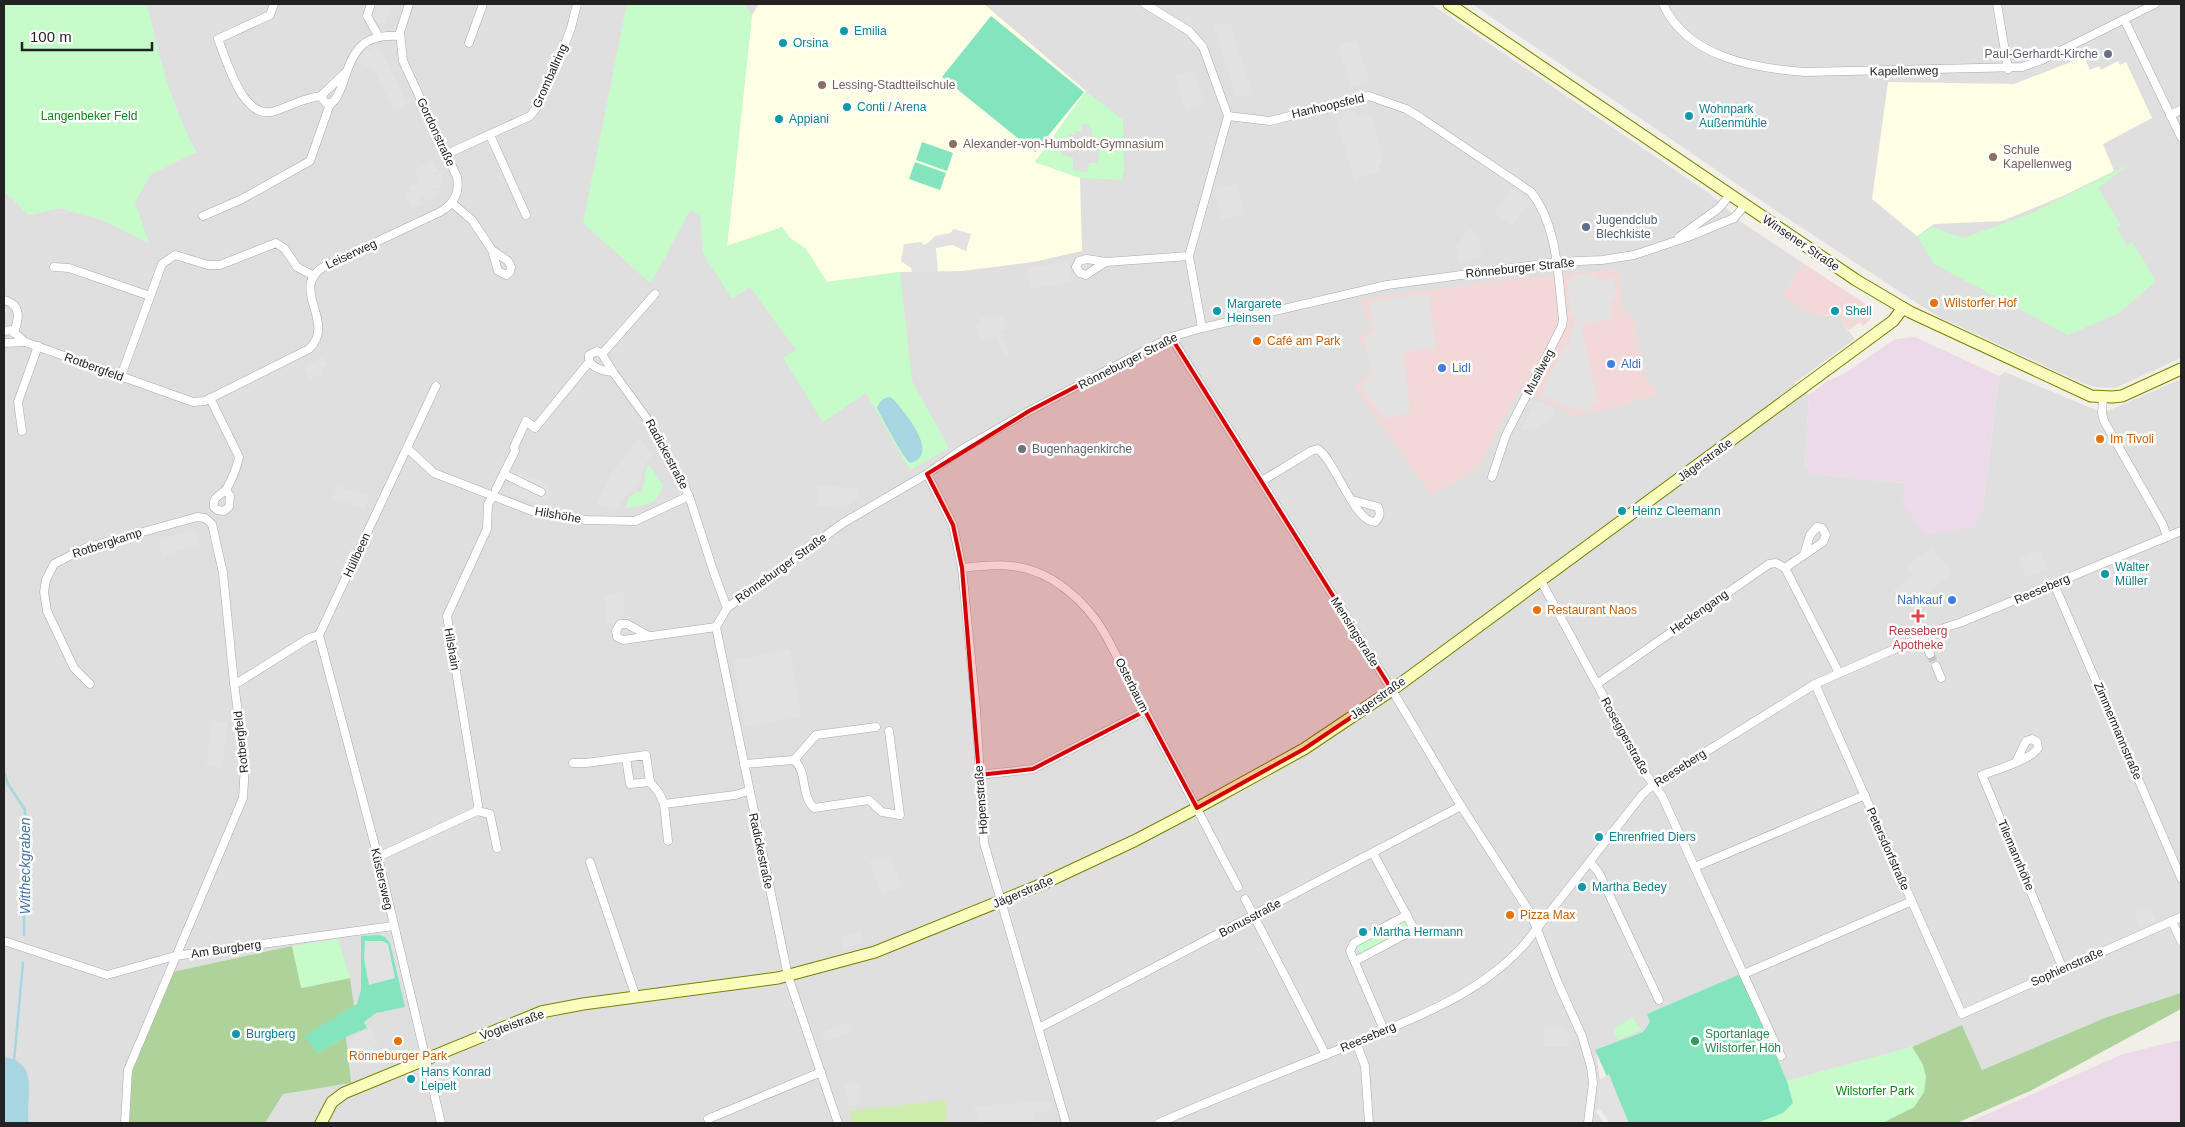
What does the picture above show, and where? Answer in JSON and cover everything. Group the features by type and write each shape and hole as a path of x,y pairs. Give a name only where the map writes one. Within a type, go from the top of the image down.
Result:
{"street":[{"path":"274,4 270,15 218,39 243,98 254,109 272,112 310,97 322,96 346,72"},
{"path":"371,4 367,16 379,37"},
{"name":"Gordonstraße","path":"409,4 399,36 403,61 458,184 452,202"},
{"path":"469,43 483,4"},
{"name":"Gromballring","path":"446,154 530,116 538,106 552,70 562,52 577,4"},
{"path":"1145,4 1188,31 1202,47 1228,116 1189,256 1202,328"},
{"name":"Winsener Straße","path":"1449,4 1874,292 1903,308 2083,394 2103,397 2122,396 2181,369"},
{"name":"Kapellenweg","path":"1663,4 1674,22 1698,45 1734,60 1769,68 1804,72 2008,69 2022,67 2042,60 2155,4"},
{"path":"1997,4 2008,69"},
{"path":"2124,19 2181,137"},
{"path":"203,216 242,199 310,161 330,104 336,100 353,54 363,45 379,37 399,36"},
{"path":"322,96 324,101 330,104"},
{"name":"Hanhoopsfeld","path":"1228,116 1270,121 1369,96 1406,109 1531,192 1542,205 1547,218 1557,262"},
{"path":"2170,115 2181,110"},
{"path":"490,135 526,215"},
{"name":"Rönneburger Straße","path":"1673,242 1719,208 1730,195"},
{"path":"452,202 472,220 492,250"},
{"name":"Leiserweg","path":"210,398 291,360 310,349 315,343 319,328 310,291 314,276 325,266 440,212 452,202"},
{"name":"Rönneburger Straße","path":"727,608 843,524 927,474 962,450 1029,411 1171,337 1387,285 1557,262 1602,260 1634,255 1734,218 1745,205"},
{"path":"121,376 165,260 175,255 208,265 220,265 276,243 285,249 297,266 314,276"},
{"path":"1106,262 1178,255 1189,256"},
{"name":"Musilweg","path":"1492,477 1506,435 1562,326 1563,319 1557,262"},
{"path":"54,268 69,268 150,296"},
{"path":"495,492 526,421 535,428 589,362 589,355 597,351 602,354 655,294"},
{"path":"4,300 11,302 17,309 18,318 14,333"},
{"name":"Jägerstraße","path":"788,976 889,947 1074,870 1198,808 1304,749 1392,690 1541,581 1893,321 1903,308"},
{"name":"Rotbergfeld","path":"4,331 8,330 14,333 25,342"},
{"name":"Mensingstraße","path":"1171,337 1392,690 1461,806 1531,914 1582,1036 1592,1067 1593,1083 1588,1123"},
{"name":"Rotbergfeld","path":"4,343 25,342 38,346 188,401 201,401 210,398"},
{"path":"22,431 18,402 38,346"},
{"name":"Radickestraße","path":"602,354 653,427 689,496 727,608"},
{"path":"589,362 597,369 613,372"},
{"name":"Hüllbeen","path":"319,635 436,386"},
{"path":"2103,397 2102,413 2104,421 2168,537"},
{"path":"210,398 239,454 226,490"},
{"name":"Hilshöhe","path":"408,448 434,473 495,492 532,511 586,520 635,521 689,496"},
{"path":"1262,481 1311,451 1318,449 1325,454 1352,500"},
{"path":"504,474 541,492"},
{"name":"Höpenstraße","path":"927,474 954,525 962,568 976,709 984,843 1066,1123"},
{"name":"Hilshain","path":"477,811 478,805 447,616 487,529 488,504 495,492"},
{"name":"Rotbergkamp","path":"90,684 74,668 47,611 44,592 46,580 54,564 85,548 183,520 197,517 205,518"},
{"name":"Rotbergfeld","path":"175,956 243,798 245,765 234,683 223,572 212,527 205,518"},
{"name":"Reeseberg","path":"1159,1123 1172,1121 1384,1030 1470,990 1506,963 1537,928 1642,796 1654,784 1815,684 1922,637 2181,531"},
{"path":"1804,555 1785,568 1839,673"},
{"name":"Heckengang","path":"1597,684 1768,564 1781,564 1785,568"},
{"name":"Osterbaum","path":"962,568 1016,566 1035,572 1066,589 1086,607 1100,624 1238,887"},
{"name":"Roseggerstraße","path":"1541,581 1645,773 1662,796 1781,1056"},
{"name":"Zimmermannstraße","path":"2054,584 2181,878"},
{"path":"649,636 716,627 727,608"},
{"name":"Radickestraße","path":"716,627 748,791 788,976 838,1123"},
{"path":"234,683 239,682 308,638 319,635"},
{"name":"Küstersweg","path":"319,635 378,856 440,1123"},
{"path":"1922,637 1930,654"},
{"path":"1936,666 1941,678"},
{"name":"Petersdorfstraße","path":"1815,684 1962,1014"},
{"path":"979,776 1033,769 1145,711"},
{"path":"744,764 794,760 816,735 876,727"},
{"path":"794,760 801,769 806,801 814,808 869,800 882,812 900,815 889,730"},
{"path":"573,763 646,755 650,782 659,793 664,804 668,841"},
{"path":"626,758 630,784 650,782"},
{"name":"Tilemannhöhe","path":"2016,762 1982,775 2063,969"},
{"path":"664,804 735,795 748,791"},
{"path":"1695,867 1864,795"},
{"name":"Bonusstraße","path":"1039,1028 1461,806"},
{"path":"378,856 477,811 490,814 497,848"},
{"path":"1355,961 1410,932 1413,927 1373,853"},
{"path":"590,862 636,998"},
{"path":"1590,862 1599,873 1659,1000"},
{"path":"1245,899 1326,1054"},
{"path":"1744,974 1912,901"},
{"path":"1384,1030 1350,950 1354,942 1407,915"},
{"name":"Sophienstraße","path":"1962,1014 2181,917"},
{"path":"2172,921 2181,941"},
{"name":"Am Burgberg","path":"125,1123 128,1070 175,956 393,926"},
{"path":"4,941 106,975 175,956"},
{"name":"Vogteistraße","path":"322,1123 328,1107 337,1097 424,1059 541,1012 583,1004 788,976"},
{"path":"1356,1042 1365,1066 1369,1123"},
{"path":"708,1119 821,1072"}],"highlighted area":[{"path":"1171,337 1392,690 1304,749 1197,808 1145,711 1033,769 979,775 962,568 953,525 927,474 1029,411"}],"shaded area":[{"path":"147,4 1431,4 1710,194 1744,224 1803,263 1783,295 1826,316 1841,314 1841,321 1855,339 1794,383 1809,395 1805,466 1811,474 1904,483 1925,535 1974,526 1983,506 1999,376 2005,372 2103,413 2181,379 2181,993 2107,1017 1982,1070 1962,1025 1912,1047 1787,1081 1743,979 1647,1014 1650,1022 1643,1032 1596,1050 1600,1080 1599,1108 1596,1112 1604,1123 4,1123 4,317 7,309 4,307 4,193 11,197 29,215 60,208 100,219 148,242 134,202 151,174 196,152 184,129 161,68"},
{"path":"376,4 392,4 385,23 371,18"},
{"name":"Alexander-von-Humboldt-Gymnasium","path":"759,4 984,4 1086,91 1035,162 1080,178 1082,251 1033,262 962,271 900,272 827,282 806,249 790,238 782,228 727,246 752,15"},
{"path":"1472,4 2181,4 2181,358 2115,388 2096,387 2082,383 1937,316 1784,216"},
{"path":"1230,23 1253,95 1237,98 1213,25"},
{"path":"1357,40 1370,82 1351,88 1338,46"},
{"path":"373,46 382,52 407,104 393,111 373,67 371,68 356,61 366,48 371,51"},
{"name":"Schule Kapellenweg","path":"2084,57 2090,70 2099,66 2101,70 2118,61 2120,65 2126,62 2152,118 2103,144 2114,171 2063,196 2002,221 1934,224 1917,236 1872,199 1888,82 2014,84"},
{"path":"1194,70 1205,104 1186,110 1174,76"},
{"path":"1351,110 1362,116 1368,114 1371,118 1384,159 1379,166 1380,171 1354,180 1338,126 1342,117 1341,113"},
{"path":"433,160 438,171 433,173 434,176 440,173 442,181 440,189 433,187 432,190 438,193 434,198 425,202 423,196 420,197 422,204 411,209 405,194 411,192 408,187 419,182 414,170"},
{"path":"1237,183 1244,214 1222,219 1214,189"},
{"path":"1512,189 1530,202 1512,226 1494,213"},
{"path":"954,229 971,234 966,251 952,245 936,248 938,272 912,272 911,268 901,261 904,244 922,242 923,245 935,236 950,233"},
{"path":"1469,229 1479,236 1482,257 1459,263 1456,246"},
{"path":"1069,261 1072,282 1030,289 1026,268"},
{"path":"1803,263 1872,308 1870,320 1863,326 1860,322 1849,330 1841,321 1840,314 1815,316 1792,303 1783,295"},
{"path":"1618,269 1622,308 1634,320 1645,374 1658,394 1607,410 1574,416 1520,388 1478,468 1431,496 1354,386 1372,370 1359,336 1372,332 1362,300 1501,280"},
{"path":"1595,273 1595,280 1614,278 1616,299 1611,300 1612,318 1581,325 1598,402 1592,404 1593,409 1583,412 1581,406 1579,411 1542,396 1547,380 1565,346 1571,348 1569,340 1577,316 1570,316 1568,282 1574,281 1574,275"},
{"path":"1429,294 1435,348 1404,352 1410,412 1384,419 1361,386 1373,374 1363,338 1374,333 1369,302"},
{"path":"1003,316 1005,329 999,330 1009,352 1006,357 996,337 982,341 975,324 981,322 980,318"},
{"path":"1915,337 1999,376 1983,506 1974,527 1925,535 1902,503 1904,483 1810,474 1805,465 1809,395 1827,381 1844,374 1895,339"},
{"path":"323,357 327,365 321,368 323,373 310,379 304,367"},
{"path":"1537,400 1552,407 1554,412 1553,419 1536,428 1521,429"},
{"path":"639,438 652,455 640,471 643,476 632,492 627,493 616,510 597,504 611,474"},
{"path":"519,472 549,484 547,490 551,492 548,500 542,498 539,505 510,493"},
{"path":"337,486 369,495 365,508 333,499"},
{"path":"818,486 857,488 860,493 858,498 846,507 817,506"},
{"path":"195,529 200,544 163,556 158,541"},
{"path":"1932,547 1953,574 1907,608 1893,590 1912,576 1906,567"},
{"path":"2040,550 2048,569 2026,578 2018,559"},
{"path":"623,591 625,616 607,625 604,595"},
{"path":"790,649 801,717 745,726 733,660"},
{"path":"212,720 228,722 222,768 206,766"},
{"path":"890,855 902,887 882,894 869,862"},
{"path":"2150,907 2156,920 2140,927 2134,914"},
{"path":"861,932 864,943 843,948 840,937"},
{"path":"365,941 383,941 388,944 395,978 369,985 364,958"},
{"path":"850,1022 853,1031 825,1042 822,1033"},
{"path":"1545,1027 1566,1028 1570,1047 1543,1047"},
{"path":"372,1028 378,1045 373,1046 375,1052 355,1061 349,1042 359,1033"},
{"path":"2181,1040 2181,1123 1967,1123 2123,1054"},
{"path":"1609,1074 1629,1123 1610,1123 1599,1108 1600,1080"},
{"path":"851,1083 859,1086 860,1099 858,1103 849,1106 843,1084"},
{"path":"1052,1101 1051,1111 1034,1112 1034,1123 979,1123 974,1106"}],"green space":[{"name":"Langenbeker Feld","path":"4,4 147,4 167,80 179,116 196,152 151,174 135,202 149,243 100,219 60,208 28,215 11,197 4,193"},
{"path":"627,4 744,4 752,15 727,246 782,227 790,238 806,249 827,282 900,272 912,381 949,448 910,470 866,393 823,422 783,358 796,350 750,287 732,299 703,253 700,214 690,210 650,283 583,223"},
{"path":"991,16 1084,92 1035,152 942,77"},
{"path":"1086,91 1123,120 1124,169 1122,180 1080,178 1035,162","holes":["1082,124 1089,125 1089,128 1092,128 1091,136 1096,136 1096,140 1100,140 1098,163 1089,163 1088,172 1073,170 1073,158 1062,155 1063,144 1068,144 1069,134 1075,135 1075,131 1081,131"]},
{"path":"922,142 953,153 947,171 916,160"},
{"path":"915,162 946,173 940,190 909,179"},
{"path":"2130,164 2098,188 2121,225 2117,229 2127,245 2132,242 2156,281 2119,313 2068,335 1934,264 1917,236 1933,227 1963,238 2030,214"},
{"path":"649,465 663,485 660,492 654,501 650,503 626,508 629,497 634,495 636,491 641,493"},
{"path":"1404,919 1409,929 1361,954 1355,944"},
{"path":"379,935 385,937 390,943 405,1007 376,1013 364,1022 367,1028 346,1037 318,1053 304,1036 357,1004 361,990 361,936"},
{"path":"338,939 350,978 301,988 292,946"},
{"path":"292,946 302,988 350,978 354,1006 305,1036 318,1053 346,1037 351,1083 283,1094 265,1123 128,1123 131,1075 173,972"},
{"name":"Sportanlage Wilstorfer Höh","path":"1738,975 1743,978 1787,1081 1793,1103 1783,1113 1757,1123 1628,1123 1595,1050 1643,1032 1650,1022 1647,1014"},
{"path":"2181,993 2181,1009 2030,1091 1957,1123 1882,1123 1914,1107 1923,1065 1912,1047 1962,1025 1982,1070 2107,1017"},
{"path":"1632,1017 1641,1030 1618,1040 1613,1030"},
{"name":"Wilstorfer Park","path":"1912,1047 1923,1065 1926,1077 1924,1092 1914,1107 1882,1123 1757,1123 1783,1113 1793,1103 1787,1081"},
{"path":"946,1100 946,1123 853,1123 849,1111"}],"water":[{"path":"890,397 912,423 922,443 922,451 919,458 910,463 898,446 877,408 885,398"},
{"path":"4,1057 16,1061 23,1066 27,1073 29,1082 29,1123 4,1123"}],"waterway":[{"name":"Wittheckgraben","path":"4,773 8,784 25,810 24,935"},
{"name":"Wittheckgraben","path":"14,1061 23,963"}],"tunnel":[{"path":"1930,654 1936,666"}],"place":[{"name":"Emilia","path":"844,31"},
{"name":"Orsina","path":"783,43"},
{"name":"Paul-Gerhardt-Kirche","path":"2108,54"},
{"name":"Lessing-Stadtteilschule","path":"822,85"},
{"name":"Conti / Arena","path":"847,107"},
{"name":"Wohnpark Außenmühle","path":"1689,116"},
{"name":"Appiani","path":"779,119"},
{"name":"Alexander-von-Humboldt-Gymnasium","path":"953,144"},
{"name":"Schule Kapellenweg","path":"1993,157"},
{"name":"Jugendclub Blechkiste","path":"1586,227"},
{"name":"Wilstorfer Hof","path":"1934,303"},
{"name":"Margarete Heinsen","path":"1217,311"},
{"name":"Shell","path":"1835,311"},
{"name":"Café am Park","path":"1257,341"},
{"name":"Aldi","path":"1611,364"},
{"name":"Lidl","path":"1442,368"},
{"name":"Im Tivoli","path":"2100,439"},
{"name":"Bugenhagenkirche","path":"1022,449"},
{"name":"Heinz Cleemann","path":"1622,511"},
{"name":"Walter Müller","path":"2105,574"},
{"name":"Nahkauf","path":"1952,600"},
{"name":"Restaurant Naos","path":"1537,610"},
{"name":"Reeseberg Apotheke","path":"1918,616"},
{"name":"Ehrenfried Diers","path":"1599,837"},
{"name":"Martha Bedey","path":"1582,887"},
{"name":"Pizza Max","path":"1510,915"},
{"name":"Martha Hermann","path":"1363,932"},
{"name":"Burgberg","path":"236,1034"},
{"name":"Rönneburger Park","path":"398,1041"},
{"name":"Sportanlage Wilstorfer Höh","path":"1695,1041"},
{"name":"Hans Konrad Leipelt","path":"411,1079"}]}
